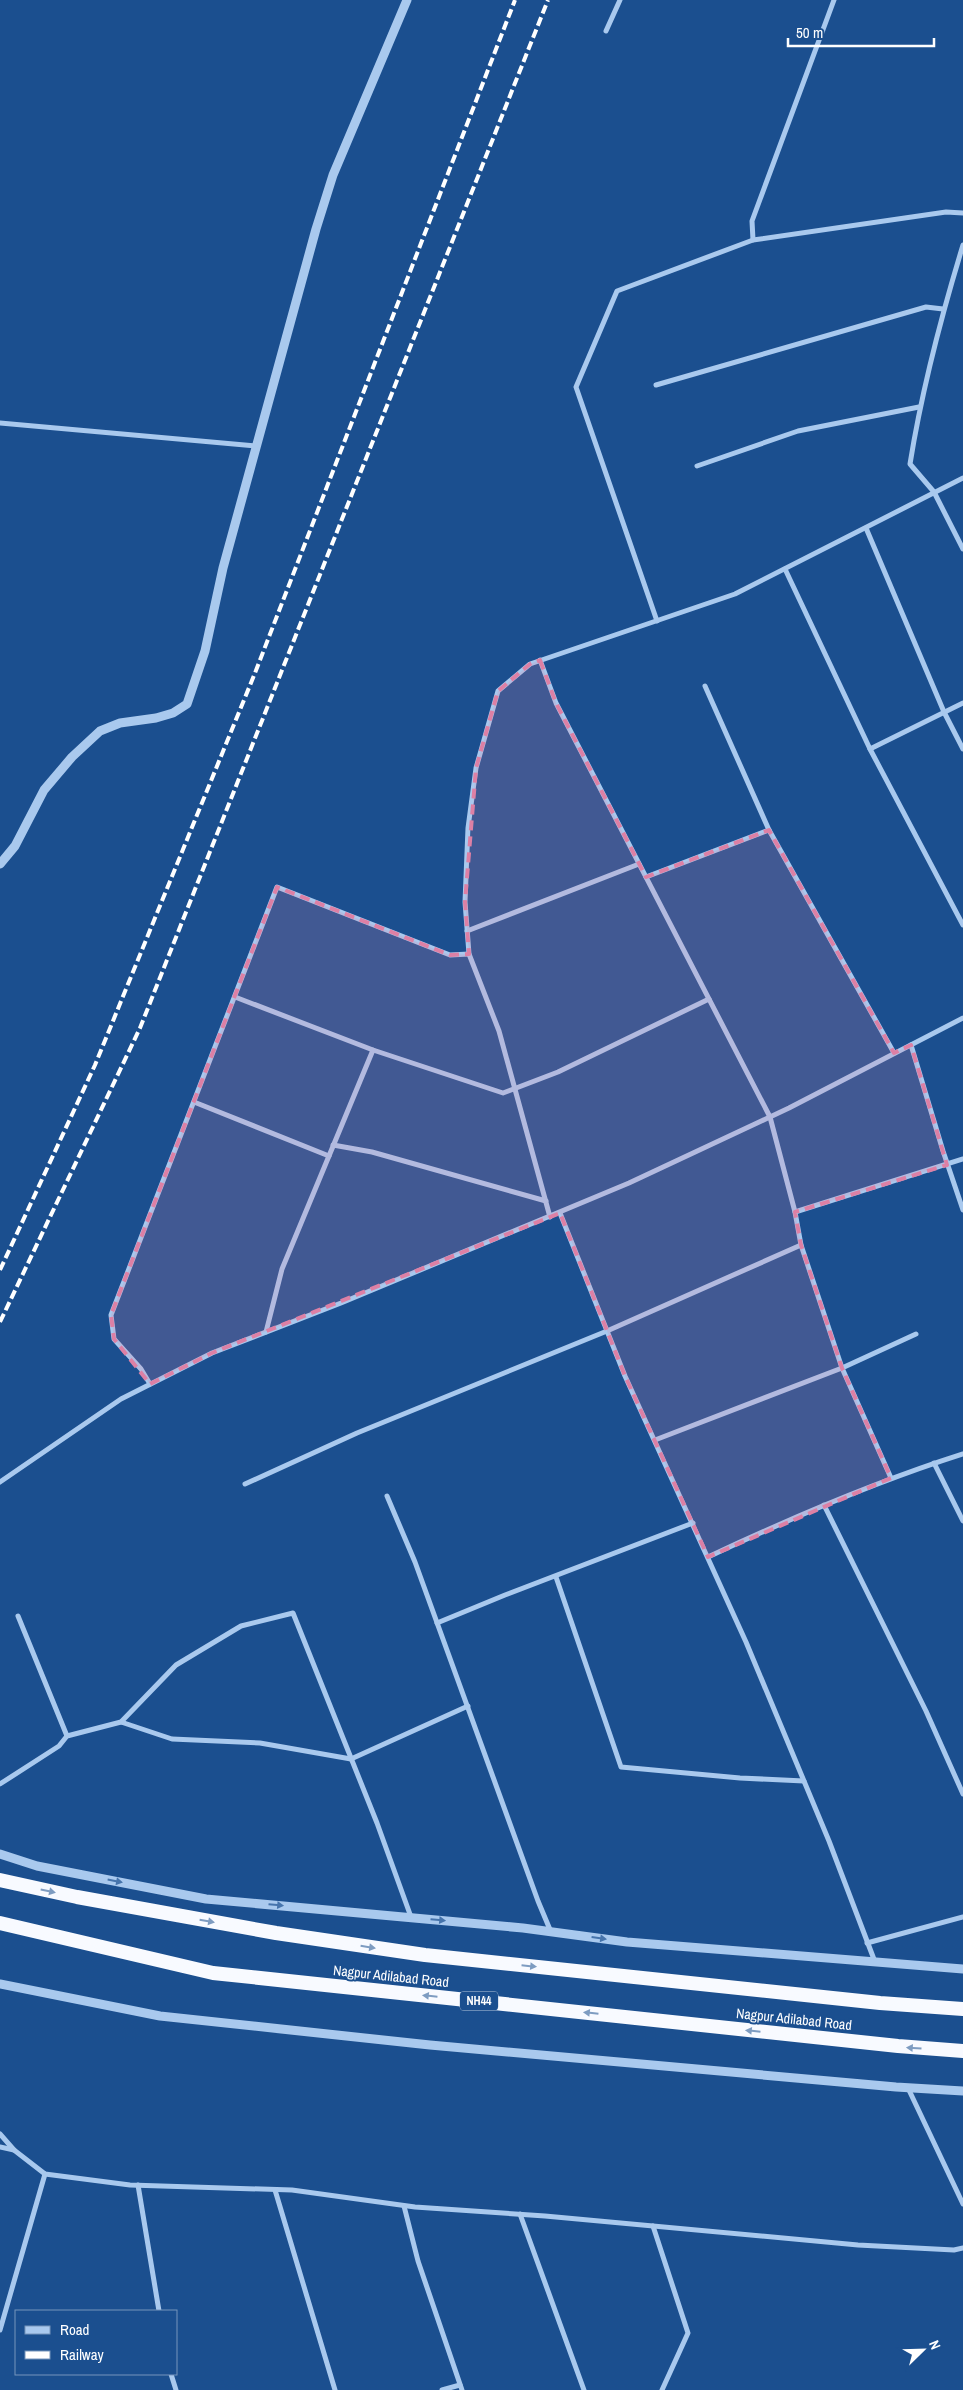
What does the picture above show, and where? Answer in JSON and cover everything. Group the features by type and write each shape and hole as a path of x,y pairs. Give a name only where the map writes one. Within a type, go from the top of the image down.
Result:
{"highway":[{"name":"Nagpur Adilabad Road","path":"0,1880 77,1897 276,1933 424,1955 880,2003 963,2009"},
{"name":"Nagpur Adilabad Road","path":"0,1923 213,1973 888,2045 963,2051"}],"street":[{"path":"0,864 15,846 44,790 72,757 100,731 120,722 156,718 173,713 186,704 205,651 223,568 290,322 333,175 407,0"},
{"path":"606,31 620,0"},
{"path":"753,240 752,221 834,0"},
{"path":"657,621 576,387 617,291 753,240 946,212 963,212"},
{"path":"963,245 943,309 919,407 910,464 934,492 963,549"},
{"path":"656,385 926,308 943,309"},
{"path":"697,466 798,431 919,407"},
{"path":"0,423 256,446"},
{"path":"550,1217 499,1031 469,954 464,902 468,828 476,768 498,691 530,664 735,594 963,478"},
{"path":"866,528 944,712 963,749"},
{"path":"785,569 870,749 963,925"},
{"path":"540,660 556,703 770,1117 795,1212 801,1245 842,1368 891,1478"},
{"path":"705,686 770,830 894,1053"},
{"path":"870,749 963,703"},
{"path":"646,878 770,830"},
{"path":"467,932 639,864"},
{"path":"150,1384 141,1370 114,1339 112,1316 277,886 450,955 469,954"},
{"path":"235,997 373,1050 503,1093 566,1068 709,999"},
{"path":"0,1482 121,1398 212,1352 550,1217 629,1183 770,1117 963,1018"},
{"path":"911,1045 963,1210"},
{"path":"266,1332 282,1269 373,1050"},
{"path":"194,1102 329,1156"},
{"path":"333,1145 381,1154 546,1201"},
{"path":"795,1212 963,1160"},
{"path":"560,1212 607,1331 746,1642 804,1781 875,1962"},
{"path":"245,1484 357,1433 607,1331 801,1245"},
{"path":"655,1440 842,1368 916,1334"},
{"path":"708,1558 824,1505 891,1478 963,1454"},
{"path":"934,1463 963,1521"},
{"path":"387,1496 415,1562 531,1884 551,1932"},
{"path":"824,1505 926,1711 963,1794"},
{"path":"437,1623 504,1595 693,1524"},
{"path":"556,1577 621,1767 740,1778 804,1781"},
{"path":"0,1784 59,1746 67,1736 121,1722 176,1665 241,1626 293,1613 411,1917"},
{"path":"18,1616 67,1736"},
{"path":"121,1722 172,1739 260,1743 351,1759 468,1706"},
{"path":"0,1854 37,1866 206,1898 411,1917 627,1942 963,1969"},
{"path":"867,1943 963,1917"},
{"path":"0,1984 160,2016 430,2045 908,2088 963,2091"},
{"path":"908,2088 963,2204"},
{"path":"0,2134 14,2150 45,2174 138,2185 275,2190 404,2206 520,2214 858,2245 954,2250 963,2248"},
{"path":"0,2147 14,2150"},
{"path":"0,2330 45,2174"},
{"path":"138,2185 160,2310"},
{"path":"275,2190 335,2390"},
{"path":"404,2206 418,2262 461,2387 442,2390"},
{"path":"520,2214 584,2390"},
{"path":"653,2226 688,2333 662,2390"},
{"path":"170,2375 176,2390"}],"highlighted area":[{"path":"540,660 556,703 646,877 769,830 894,1053 911,1045 947,1165 795,1212 801,1245 842,1368 891,1478 708,1557 625,1376 560,1213 212,1353 150,1384 114,1339 111,1315 277,887 450,955 469,954 465,902 476,768 498,691 530,664"}],"railway":[{"path":"0,1270 95,1065 255,673 515,0"},
{"path":"0,1322 140,1028 548,0"}]}
